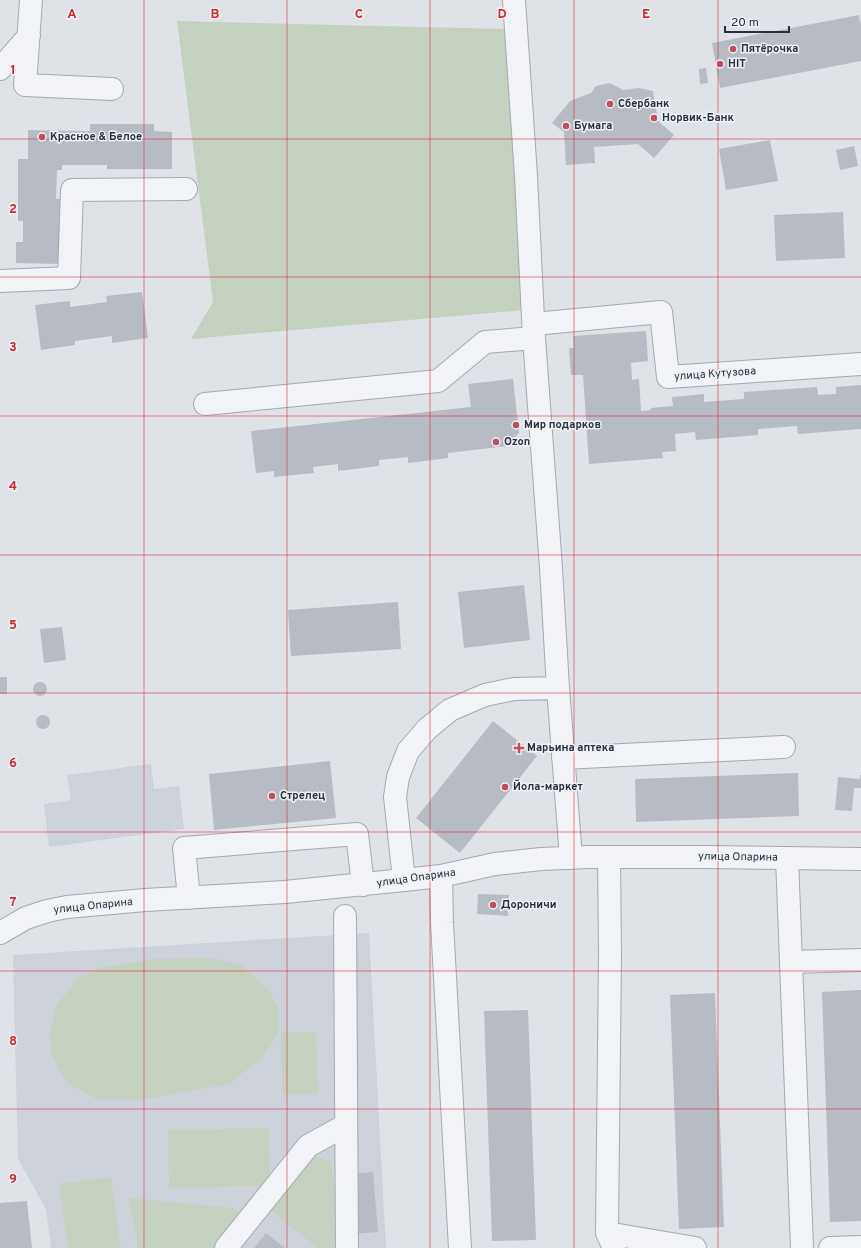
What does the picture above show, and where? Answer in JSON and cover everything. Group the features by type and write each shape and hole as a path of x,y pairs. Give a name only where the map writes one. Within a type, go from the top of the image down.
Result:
{"street":[{"path":"31,0 26,85 112,89"},
{"path":"514,0 534,331 551,561 570,858"},
{"path":"0,69 28,36"},
{"path":"0,282 69,278 72,190 186,189"},
{"name":"улица Кутузова","path":"534,331 661,312 668,377 861,364"},
{"path":"205,404 438,381 485,342 534,331"},
{"path":"404,880 395,797 398,777 408,751 427,729 450,710 485,695 514,689 558,688"},
{"path":"564,758 784,747"},
{"path":"189,898 184,848 357,834 363,885"},
{"path":"609,857 610,1241 695,1248"},
{"name":"улица Опарина","path":"0,933 26,918 47,911 60,909 99,904 285,892 363,885 441,876 495,864 541,859 609,857 861,859"},
{"path":"787,858 802,1248"},
{"path":"441,876 442,923 460,1248"},
{"path":"345,916 347,1248"},
{"path":"791,962 861,960"},
{"path":"226,1248 308,1146 346,1125"},
{"path":"830,1248 861,1247"}],"shaded area":[{"path":"151,764 154,789 179,786 184,829 49,847 44,804 71,800 67,775"},
{"path":"369,933 386,1248 51,1248 46,1209 18,1159 13,955"}],"green space":[{"path":"177,21 505,29 524,310 191,339 213,302"},
{"path":"210,958 242,966 269,990 280,1013 278,1033 263,1057 229,1084 140,1100 97,1099 67,1083 51,1055 50,1031 57,1006 75,980 100,968 155,959"},
{"path":"316,1032 318,1093 283,1094 281,1033"},
{"path":"269,1128 270,1186 169,1188 168,1130"},
{"path":"313,1155 331,1162 340,1242 335,1248 318,1248 270,1210"},
{"path":"111,1177 121,1248 68,1248 59,1184"},
{"path":"128,1198 233,1208 243,1216 217,1248 139,1248"}],"building":[{"path":"859,15 861,25 861,61 720,88 712,43"},
{"path":"706,68 708,83 700,84 699,69"},
{"path":"610,83 623,90 639,88 653,91 658,121 674,135 654,158 638,144 594,147 595,163 566,165 564,132 552,123 570,101 591,93 596,86"},
{"path":"90,124 154,124 154,131 172,132 172,169 107,169 107,165 62,165 62,170 57,170 56,199 61,199 60,264 16,263 16,242 23,242 23,221 18,221 18,159 28,159 28,130 90,131"},
{"path":"770,140 778,181 726,190 719,149"},
{"path":"854,146 858,166 840,170 836,150"},
{"path":"843,212 845,258 776,261 774,215"},
{"path":"142,292 148,338 112,343 112,336 75,341 75,345 41,350 35,305 70,301 70,307 107,302 106,296"},
{"path":"646,331 648,361 631,363 632,380 639,379 641,411 651,410 651,408 673,406 672,397 704,394 704,402 744,399 744,392 817,387 818,395 836,394 836,387 861,385 861,429 798,434 797,426 758,429 758,435 696,440 695,432 675,434 676,451 662,452 663,458 589,464 583,375 571,375 569,348 574,348 573,336"},
{"path":"513,379 519,433 507,446 448,453 448,458 408,463 408,457 379,460 379,466 338,471 338,464 313,467 314,473 274,477 274,471 256,473 251,431 471,407 468,384"},
{"path":"524,585 530,640 464,648 458,592"},
{"path":"398,602 401,649 291,656 288,610"},
{"path":"62,627 66,660 44,663 40,629"},
{"path":"0,677 7,677 7,694 0,694"},
{"path":"37,682 43,682 47,686 47,692 43,696 37,696 33,692 33,686"},
{"path":"40,715 46,715 50,719 50,725 46,729 40,729 36,725 36,719"},
{"path":"493,721 537,756 460,853 416,818"},
{"name":"Стрелец","path":"330,761 336,818 214,830 209,774"},
{"path":"798,773 799,816 636,822 635,779"},
{"path":"860,775 861,788 854,788 852,811 835,810 838,777 860,779"},
{"name":"Дороничи","path":"478,894 509,895 508,916 477,914"},
{"path":"861,990 861,1221 830,1222 822,992"},
{"path":"715,993 724,1227 679,1229 670,995"},
{"path":"528,1010 536,1240 492,1241 484,1011"},
{"path":"373,1172 378,1232 354,1234 350,1174"},
{"path":"27,1201 32,1248 0,1248 0,1203"},
{"path":"266,1233 285,1248 254,1248"}],"place":[{"name":"Пятёрочка","path":"733,49"},
{"name":"HIT","path":"720,64"},
{"name":"Сбербанк","path":"610,104"},
{"name":"Норвик-Банк","path":"654,118"},
{"name":"Бумага","path":"566,126"},
{"name":"Красное & Белое","path":"42,137"},
{"name":"Мир подарков","path":"516,425"},
{"name":"Ozon","path":"496,442"},
{"name":"Марьина аптека","path":"519,748"},
{"name":"Йола-маркет","path":"505,787"},
{"name":"Стрелец","path":"272,796"},
{"name":"Дороничи","path":"493,905"}]}
